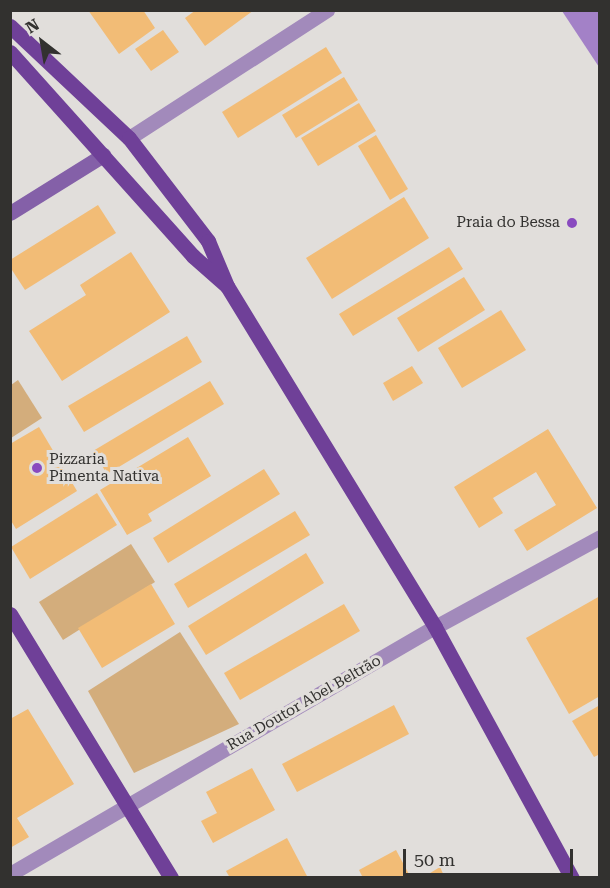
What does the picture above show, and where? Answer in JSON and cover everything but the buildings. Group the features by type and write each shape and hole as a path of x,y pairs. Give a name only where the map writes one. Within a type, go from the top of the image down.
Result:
{"main road":[{"path":"10,27 129,138 208,241 227,286 435,627 572,878"},
{"path":"10,52 193,256 227,286"},
{"path":"10,213 103,155"},
{"path":"10,614 129,803 171,878"}],"street":[{"path":"129,138 327,10"},
{"name":"Rua Doutor Abel Beltrão","path":"10,874 435,627 600,537"}],"shaded area":[{"path":"562,11 599,11 599,67"},
{"path":"18,380 42,418 11,438 11,385"},
{"path":"131,544 155,582 63,640 39,602"},
{"path":"180,632 239,724 134,773 88,691"}],"place":[{"name":"Praia do Bessa","path":"572,223"},
{"name":"Pizzaria Pimenta Nativa","path":"37,468"}]}
